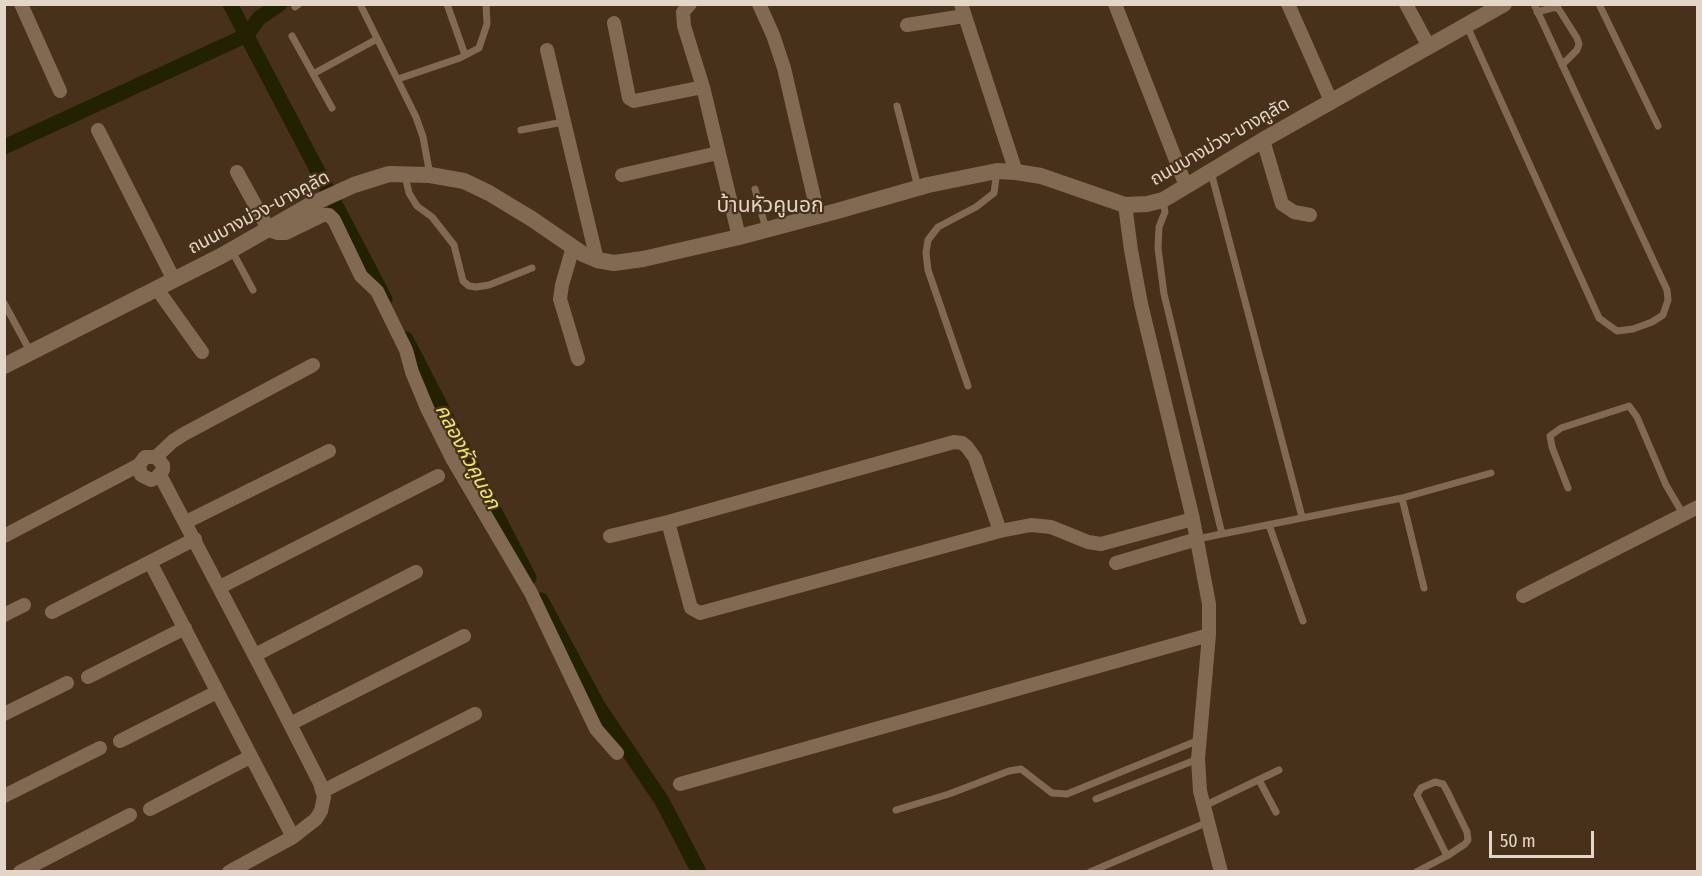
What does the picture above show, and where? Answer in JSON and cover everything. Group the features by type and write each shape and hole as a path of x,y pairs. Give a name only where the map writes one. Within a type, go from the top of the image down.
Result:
{"street":[{"path":"21,4 60,91"},
{"path":"690,4 683,12 684,26 703,87 739,237"},
{"path":"759,4 784,68 819,215"},
{"path":"1115,4 1186,186"},
{"path":"1288,4 1331,101"},
{"path":"1406,4 1428,45"},
{"name":"ถนนบางม่วง-บางคูลัด","path":"4,366 232,251 310,205 354,184 389,174 430,175 464,182 489,193 597,260 614,263 643,259 739,237 918,187 997,171 1041,176 1125,205 1147,204 1163,200 1428,45 1504,4"},
{"path":"907,26 962,10 1016,172"},
{"path":"614,23 629,98 634,101 703,87"},
{"path":"547,50 597,260"},
{"path":"98,130 174,280"},
{"path":"1263,140 1282,204 1294,212 1310,215"},
{"path":"622,174 718,153"},
{"path":"237,172 269,230 286,233 323,215 329,215 334,220 361,276 377,291 406,350 412,372 427,408 453,460 531,593 596,729 617,753"},
{"path":"1125,205 1141,304 1193,519 1209,604 1209,635 1198,759 1200,791 1221,872"},
{"path":"573,247 560,299 578,359"},
{"path":"157,289 202,352"},
{"path":"4,536 139,465 145,457 156,457 184,434 313,364"},
{"path":"610,536 954,442 962,443 975,458 1000,531"},
{"path":"186,522 329,451"},
{"path":"139,465 141,475 146,478 156,478 160,475 163,465 156,457"},
{"path":"160,475 255,654 323,791 324,803 316,819 292,837 229,872"},
{"path":"220,587 438,476"},
{"path":"1523,596 1698,507"},
{"path":"668,522 692,608 700,613 1000,531 1031,525 1043,525 1088,542 1101,544 1193,519"},
{"path":"52,612 195,538"},
{"path":"1116,563 1197,538"},
{"path":"150,562 292,837"},
{"path":"255,654 416,572"},
{"path":"4,615 24,605"},
{"path":"88,677 185,628"},
{"path":"680,784 1209,635"},
{"path":"290,724 464,636"},
{"path":"4,714 67,683"},
{"path":"120,741 216,692"},
{"path":"323,791 475,714"},
{"path":"4,796 100,748"},
{"path":"150,809 250,757"},
{"path":"20,872 130,815"}],"lane":[{"path":"360,4 398,79 423,136 430,175"},
{"path":"447,4 465,55"},
{"path":"398,79 479,48 487,24 486,4"},
{"path":"1599,4 1658,126"},
{"path":"1467,25 1599,318 1617,331 1633,329 1663,315 1668,300 1667,291 1562,65 1536,8 1558,8 1578,38 1577,50 1562,65"},
{"path":"292,36 332,108"},
{"path":"313,74 377,39"},
{"path":"897,106 918,187"},
{"path":"521,130 563,122"},
{"path":"1211,170 1302,517"},
{"path":"968,386 927,270 927,246 928,240 938,227 975,207 994,193 997,171"},
{"path":"404,173 409,193 417,206 432,217 454,245 463,281 469,286 489,285 532,268"},
{"path":"755,189 766,229"},
{"path":"1163,200 1165,212 1159,227 1158,248 1164,294 1222,534"},
{"path":"232,251 253,290"},
{"path":"4,303 31,353"},
{"path":"1568,488 1550,436 1561,428 1629,406 1637,417 1666,485 1683,514"},
{"path":"1197,538 1402,498 1491,473"},
{"path":"1402,498 1424,588"},
{"path":"1269,525 1303,621"},
{"path":"896,810 949,794 1009,771 1021,769 1052,793 1067,795 1199,740"},
{"path":"1096,799 1198,759"},
{"path":"1204,806 1279,770"},
{"path":"1259,780 1276,812"},
{"path":"1416,872 1447,855 1465,844 1468,837 1443,784 1436,782 1421,788 1417,795 1447,855"},
{"path":"1090,872 1208,822"}],"waterway":[{"name":"คลองหัวคูนอก","path":"230,4 385,299"},
{"path":"247,35 259,18 280,4"},
{"path":"4,147 247,35"},
{"name":"คลองหัวคูนอก","path":"406,339 529,578"},
{"name":"คลองหัวคูนอก","path":"541,600 598,706 662,801 699,872"}],"district":[{"name":"บ้านหัวคูนอก","path":"770,206"}]}
